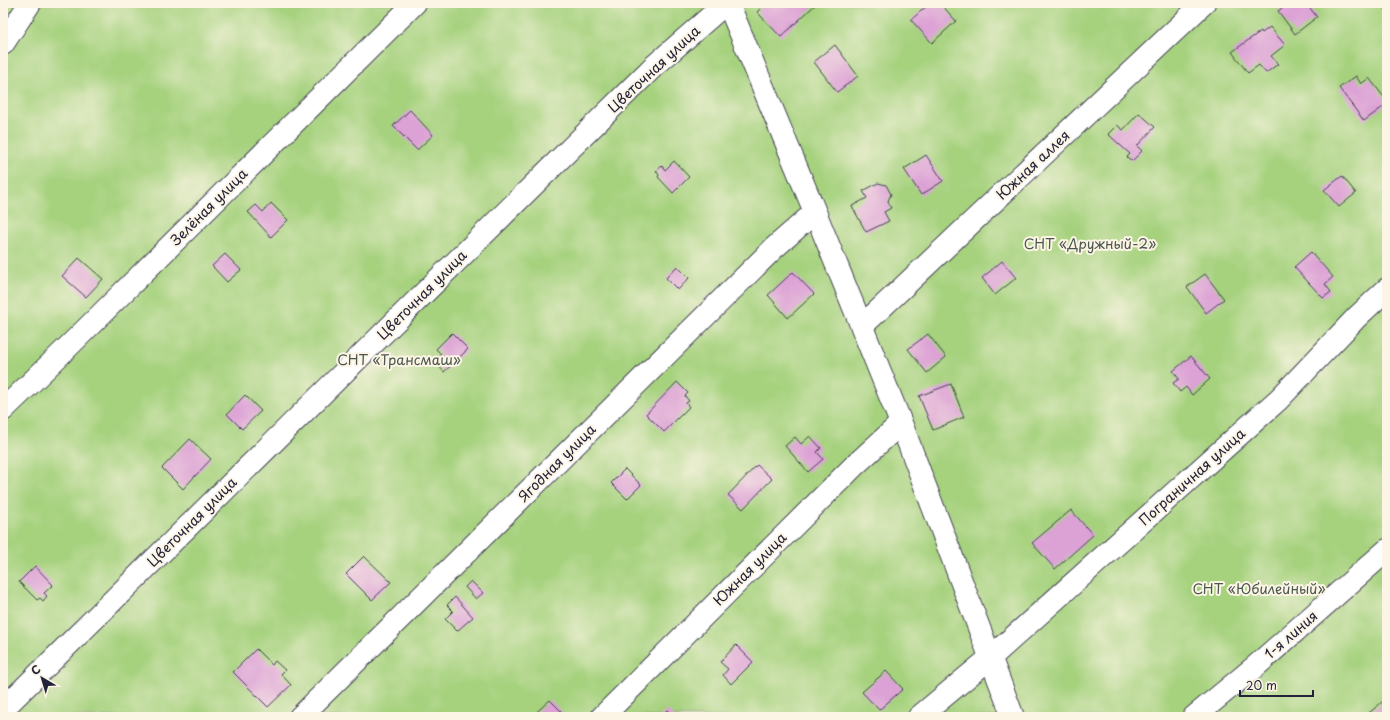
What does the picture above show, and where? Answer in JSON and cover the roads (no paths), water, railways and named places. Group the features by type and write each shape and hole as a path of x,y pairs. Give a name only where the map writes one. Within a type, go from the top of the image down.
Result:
{"street":[{"path":"3,44 30,3"},
{"name":"Зелёная улица","path":"3,410 414,3"},
{"path":"727,3 815,212 901,423 1013,717"},
{"name":"Цветочная улица","path":"3,709 653,67 727,3"},
{"name":"Южная аллея","path":"862,326 1204,3"},
{"name":"Ягодная улица","path":"300,717 774,248 815,212"},
{"name":"Пограничная улица","path":"919,717 990,658 1279,399 1357,317 1387,289"},
{"name":"Южная улица","path":"602,717 854,466 901,423"},
{"name":"1-я линия","path":"1194,717 1258,665 1387,550"}],"park label":[{"name":"СНТ «Дружный-2»","path":"1090,244"},
{"name":"СНТ «Трансмаш»","path":"399,360"},
{"name":"СНТ «Юбилейный»","path":"1259,589"}]}
